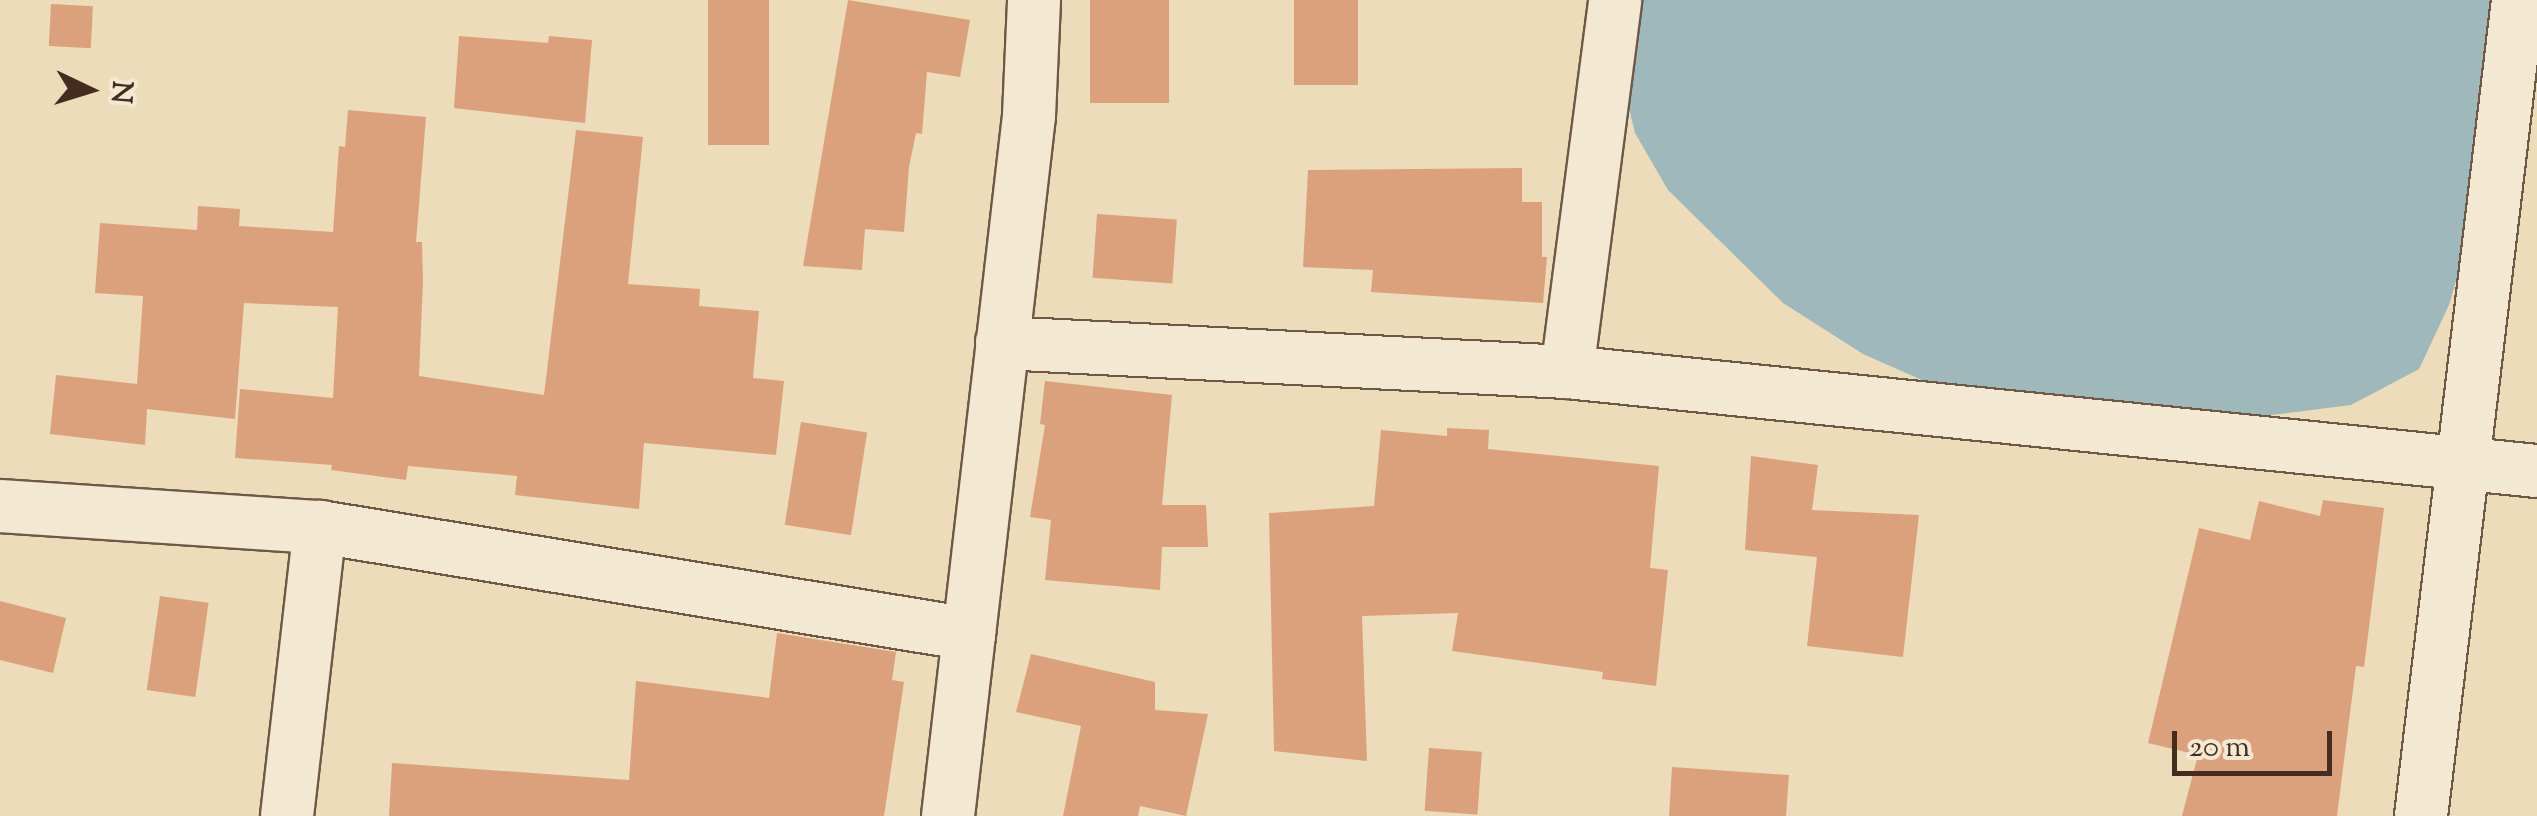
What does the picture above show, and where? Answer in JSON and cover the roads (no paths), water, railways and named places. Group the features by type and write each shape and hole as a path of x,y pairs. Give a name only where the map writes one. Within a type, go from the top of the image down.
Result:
{"street":[{"path":"948,816 1028,116 1034,0"},
{"path":"1567,372 1615,0"},
{"path":"2422,816 2518,0"},
{"path":"1002,343 1567,372 2537,471"},
{"path":"0,506 320,527 968,634"},
{"path":"287,816 320,527"}],"water":[{"path":"1627,0 2497,0 2488,169 2449,305 2419,369 2351,405 2248,418 1933,385 1863,354 1783,303 1668,190 1635,133 1619,66"}]}
